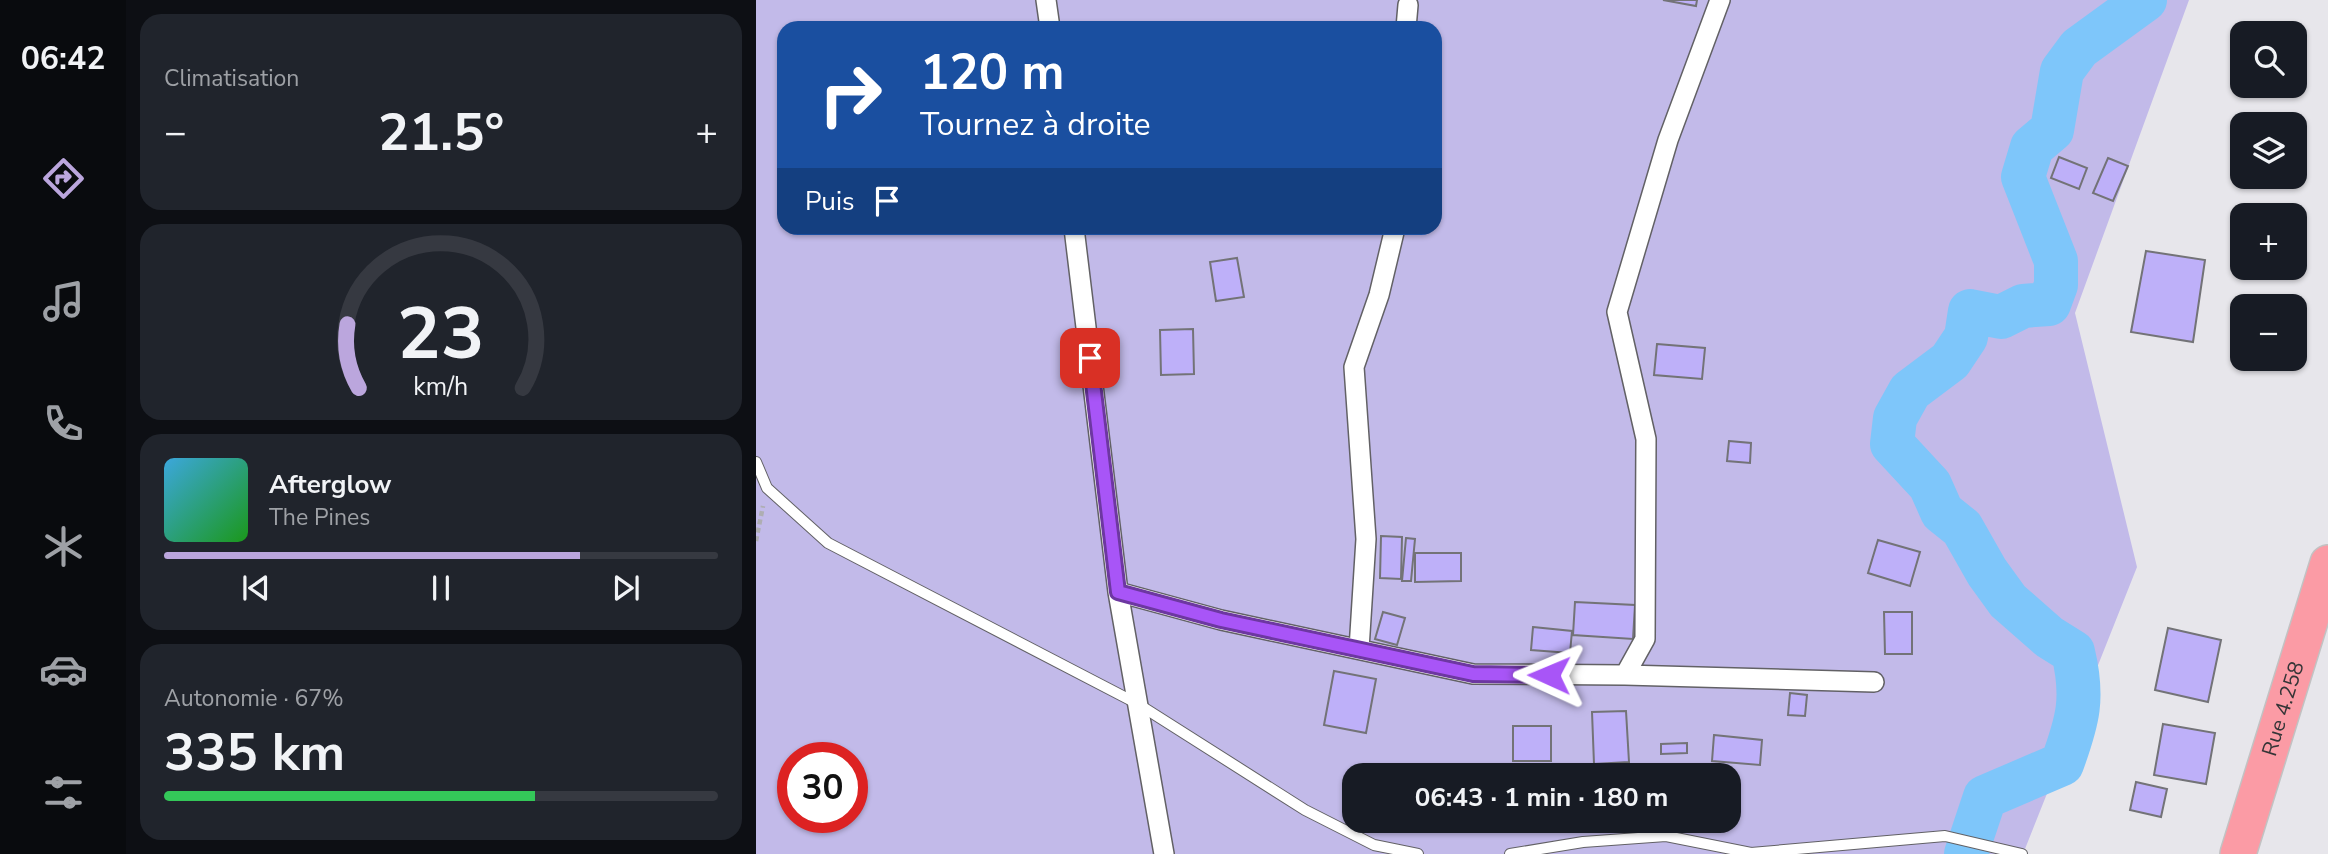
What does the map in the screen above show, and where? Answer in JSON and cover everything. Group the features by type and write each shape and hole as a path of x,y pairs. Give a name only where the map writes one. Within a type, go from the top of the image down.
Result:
{"highway":[{"name":"Rue 4.258","path":"2238,854 2328,563"}],"street":[{"path":"1046,0 1049,21"},
{"path":"1625,676 1645,639 1646,439 1617,312 1668,140 1720,0"},
{"path":"1407,21 1408,5"},
{"path":"1075,235 1118,592 1164,854"},
{"path":"1359,649 1366,539 1354,367 1379,295 1393,235"},
{"path":"1118,592 1221,620 1473,674 1874,682"}],"lane":[{"path":"756,463 767,488 828,543 1138,704 1305,810 1374,845 1418,854"},
{"path":"1510,854 1583,842 1666,836 1751,853 1945,835 2021,854"}],"path":[{"path":"756,541 767,488"}],"shaded area":[{"path":"756,0 2189,0 2075,313 2137,567 2023,854 756,854"}],"building":[{"path":"1663,0 1697,0 1696,6"},
{"path":"2059,157 2087,168 2079,189 2051,178"},
{"path":"2108,158 2128,166 2113,201 2093,193"},
{"path":"2146,251 2205,260 2193,342 2131,332"},
{"path":"1237,258 1244,297 1216,301 1210,262"},
{"path":"1193,329 1194,374 1161,375 1160,330"},
{"path":"1657,344 1705,348 1702,379 1654,375"},
{"path":"1729,441 1751,443 1750,463 1727,461"},
{"path":"1381,536 1402,537 1401,579 1380,578"},
{"path":"1406,538 1415,539 1411,581 1402,581"},
{"path":"1878,540 1920,552 1910,586 1868,573"},
{"path":"1415,553 1461,553 1461,581 1415,582"},
{"path":"1575,602 1635,605 1633,639 1573,635"},
{"path":"1383,612 1405,618 1397,645 1375,639"},
{"path":"1884,612 1912,612 1912,654 1885,654"},
{"path":"1533,627 1572,631 1570,653 1531,650"},
{"path":"2168,628 2221,640 2208,702 2155,690"},
{"path":"1334,671 1376,679 1366,733 1324,725"},
{"path":"1790,693 1807,695 1805,716 1788,715"},
{"path":"1626,711 1629,762 1594,763 1592,712"},
{"path":"2163,724 2215,733 2206,784 2154,775"},
{"path":"1513,726 1551,726 1551,761 1513,761"},
{"path":"1714,735 1762,740 1760,765 1712,761"},
{"path":"1687,743 1687,753 1661,754 1661,744"},
{"path":"2136,782 2167,789 2161,817 2130,810"}],"waterway":[{"path":"1966,854 1985,797 2062,764 2078,709 2076,668 2073,652 2049,637 2008,601 1987,572 1962,528 1942,512 1930,485 1892,444 1895,418 1910,391 1950,361 1966,337 1970,311 2001,317 2023,306 2049,304 2056,285 2056,261 2023,177 2032,147 2052,130 2062,71 2079,48 2145,0"}],"route":[{"path":"1090,358 1118,592 1221,620 1473,674 1549,675"}]}
